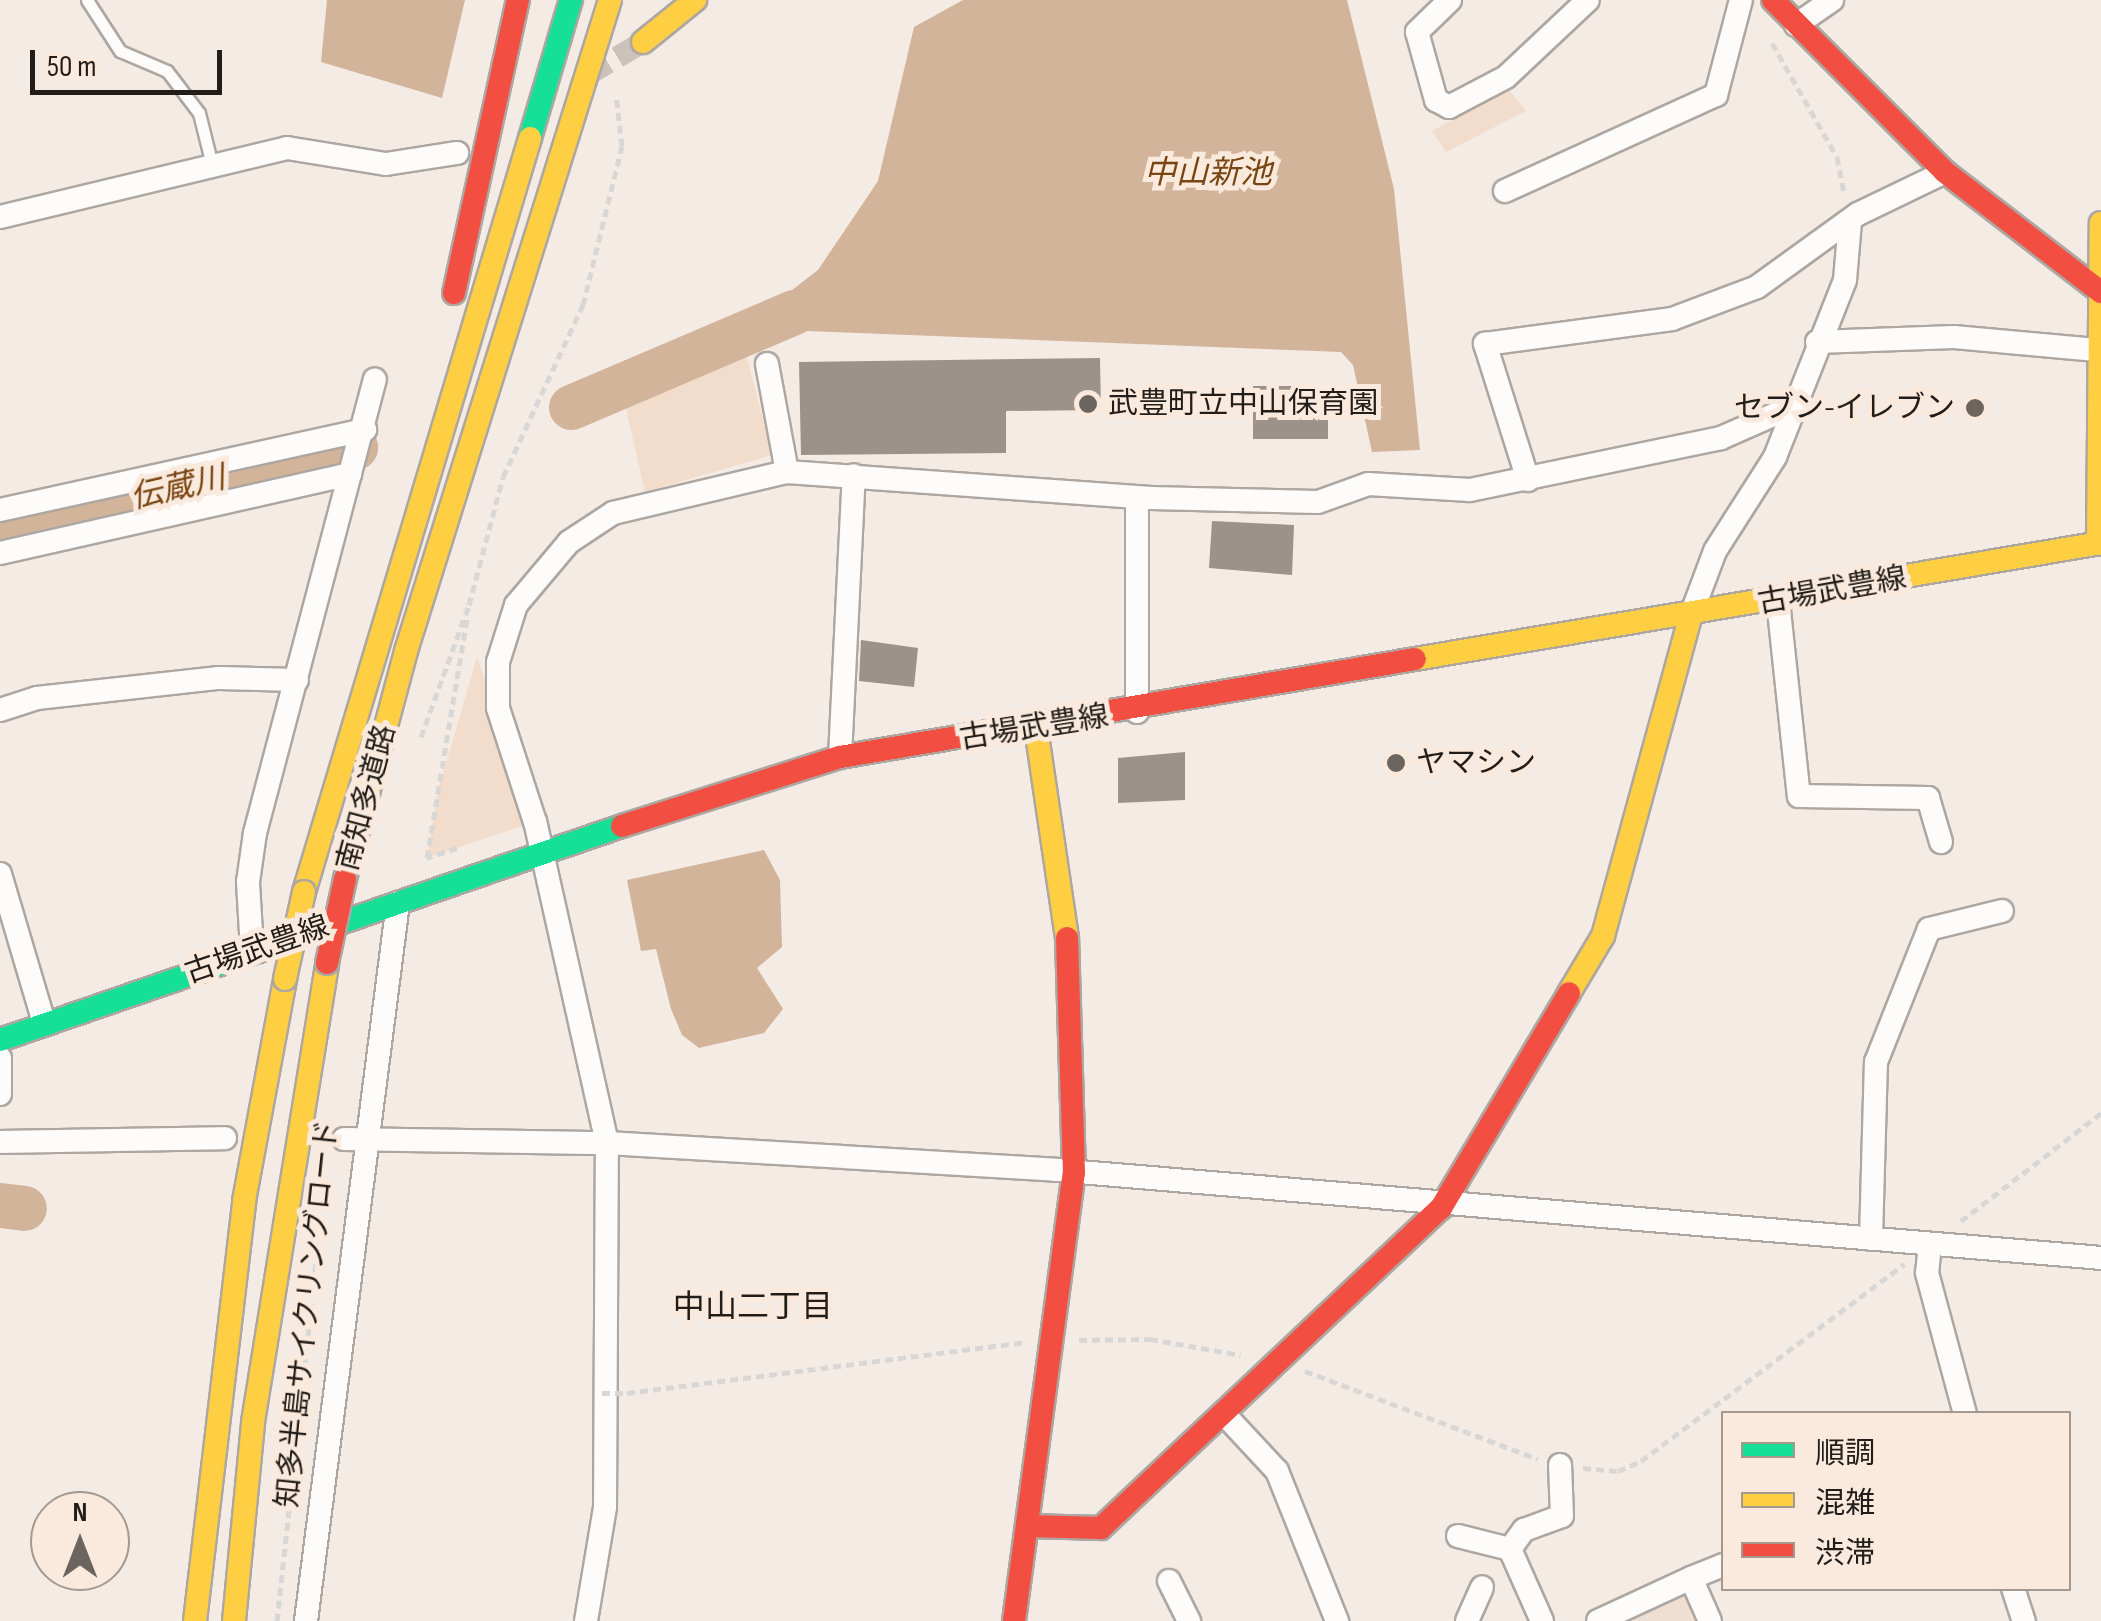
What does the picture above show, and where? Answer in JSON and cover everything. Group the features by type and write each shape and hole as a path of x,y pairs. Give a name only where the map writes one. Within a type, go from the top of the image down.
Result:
{"main road":[{"path":"449,312 518,0"},
{"name":"南知多道路","path":"196,1621 244,1201 284,979 304,892 389,591 571,0"},
{"name":"南知多道路","path":"234,1621 267,1326 327,963 345,879 406,651 610,0"},
{"path":"509,330 558,232 629,0"},
{"path":"643,42 695,0"},
{"path":"1773,0 1946,172 2100,291"},
{"path":"2099,544 2096,350 2101,223"},
{"path":"389,591 439,350"},
{"name":"古場武豊線","path":"0,1040 541,852 840,757 1137,712 2099,544"},
{"path":"1029,1526 1102,1528 1441,1208 1603,936 1691,615"},
{"path":"1014,1621 1074,1174 1067,920 1036,728"}],"street":[{"path":"1450,0 1416,32 1436,100 1449,107 1506,77 1588,0"},
{"path":"1505,190 1716,95 1741,0"},
{"path":"1796,25 1832,0"},
{"path":"0,217 287,148 386,164 457,153"},
{"path":"1528,480 1485,344 1672,319 1757,287 1850,222 1946,172"},
{"path":"1691,615 1715,551 1774,457 1790,408 1845,280 1850,222"},
{"path":"1817,342 1954,337 2096,350"},
{"path":"767,364 787,472"},
{"path":"252,950 255,832 375,380"},
{"path":"586,1621 605,1506 608,1144 541,852 498,708 498,662 516,605 569,542 614,514 787,472 1136,498 1318,502 1368,484 1470,490 1721,438 1790,408"},
{"path":"0,510 364,431"},
{"path":"0,553 351,473"},
{"path":"840,757 854,475"},
{"path":"1136,498 1137,712"},
{"path":"1778,601 1799,796 1928,798 1941,842"},
{"path":"0,710 37,698 219,678 297,680"},
{"path":"0,874 44,1024"},
{"path":"306,1621 354,1139 398,904"},
{"path":"1871,1239 1882,1046 1929,929 2002,911"},
{"path":"0,1058 0,1094"},
{"path":"0,1142 225,1138"},
{"path":"354,1139 608,1144 1074,1174 1441,1208 2101,1258"},
{"path":"1930,1245 1928,1273 1964,1411"},
{"path":"1225,1415 1278,1471 1337,1621"},
{"path":"1510,1549 1524,1530 1562,1516 1560,1465"},
{"path":"1458,1536 1510,1549"},
{"path":"1510,1549 1542,1621"},
{"path":"1598,1621 1721,1566"},
{"path":"1691,1578 1710,1621"},
{"path":"1169,1581 1189,1621"},
{"path":"1467,1621 1482,1587"},
{"path":"2014,1591 2024,1621"}],"lane":[{"path":"88,0 120,51 166,71 199,113 212,165"}],"path":[{"path":"1741,0 1794,74 1836,157 1850,222"},
{"path":"427,858 470,605 503,477 583,305 622,146 614,73"},
{"path":"416,748 470,605"},
{"path":"602,1392 627,1393 1054,1339 1150,1339 1280,1362 1560,1465 1618,1471 1641,1461 2101,1113"},
{"name":"知多半島サイクリングロード","path":"277,1621 318,1246"}],"shaded area":[{"path":"1508,89 1526,111 1446,152 1432,131"},
{"path":"747,357 772,455 645,492 625,404"},
{"path":"477,657 535,822 427,858 439,787"},
{"path":"1673,1590 1687,1597 1697,1621 1596,1621"}],"water":[{"path":"327,0 465,0 442,98 321,62"},
{"name":"中山新池","path":"963,0 1347,0 1394,189 1420,450 1372,452 1353,365 1341,352 807,331 783,297 818,270 878,181 914,27"},
{"path":"764,850 780,880 782,947 757,968 783,1009 764,1033 699,1048 682,1035 671,1009 656,949 641,951 627,880"}],"building":[{"path":"1100,358 1101,410 1006,411 1006,453 801,455 799,362"},
{"path":"1253,386 1328,386 1328,439 1253,439"},
{"path":"1212,521 1294,525 1292,575 1209,568"},
{"path":"861,640 918,648 914,687 859,681"},
{"path":"1185,752 1185,800 1118,803 1118,758"}],"waterway":[{"name":"伝蔵川","path":"571,407 794,312"},
{"name":"伝蔵川","path":"0,531 355,447"},
{"path":"0,1205 24,1208"}],"tunnel":[{"path":"589,74 643,42"}],"traffic: fast":[{"path":"530,138 571,0"},
{"path":"0,1040 622,826"}],"traffic: slow":[{"path":"345,879 406,651 610,0"},
{"path":"643,42 695,0"},
{"path":"304,892 530,138"},
{"path":"2098,544 2101,223"},
{"path":"1415,659 2101,543"},
{"path":"1569,993 1603,936 1691,615"},
{"path":"1036,728 1067,938"},
{"path":"285,979 304,892"},
{"path":"234,1621 253,1422 327,963"},
{"path":"195,1621 244,1201 285,979"}],"traffic: jam":[{"path":"454,293 518,0"},
{"path":"1773,0 1945,172 2101,292"},
{"path":"622,826 840,757 1415,659"},
{"path":"327,963 345,879"},
{"path":"1014,1621 1074,1173 1067,938"},
{"path":"1029,1526 1101,1528 1441,1208 1569,993"}],"place":[{"name":"武豊町立中山保育園","path":"1088,404"},
{"name":"セブン-イレブン","path":"1975,408"},
{"name":"ヤマシン","path":"1396,763"}],"district":[{"name":"中山二丁目","path":"753,1308"}]}
